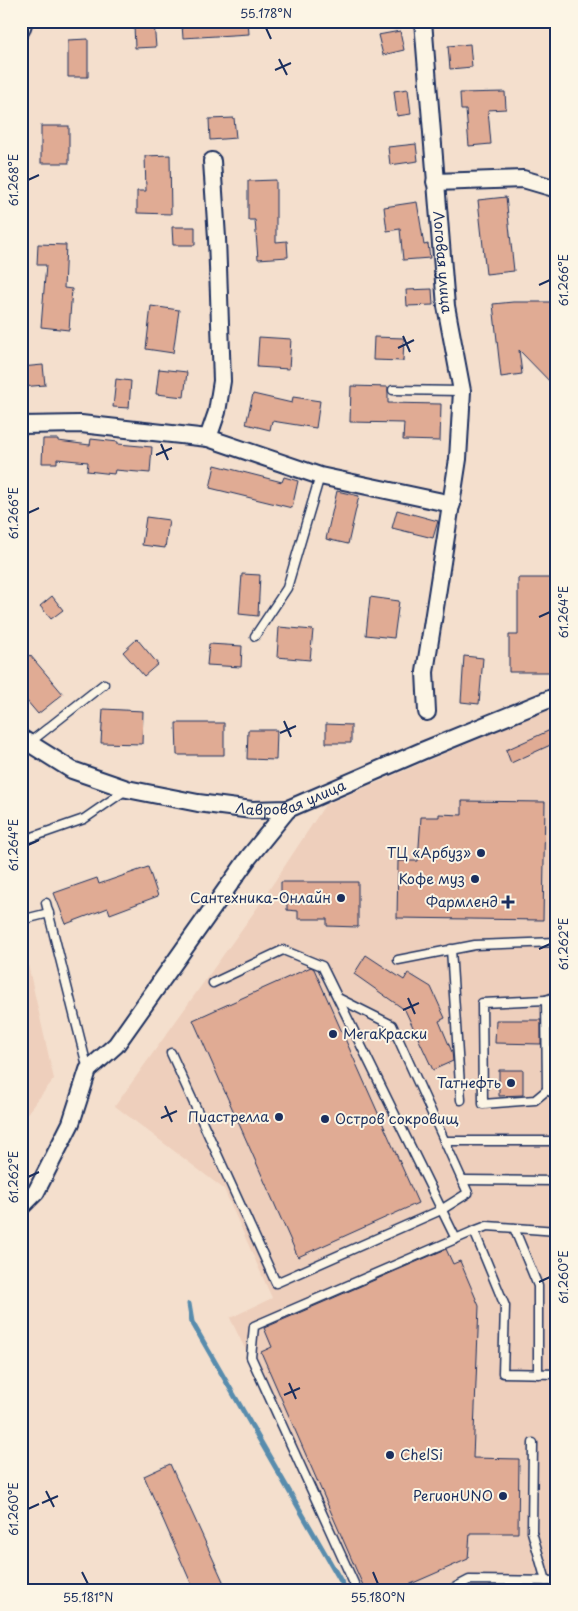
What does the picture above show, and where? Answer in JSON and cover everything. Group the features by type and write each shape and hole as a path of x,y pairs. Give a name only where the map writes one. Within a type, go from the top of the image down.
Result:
{"street":[{"path":"21,30 24,21"},
{"name":"Логовая улица","path":"423,21 446,306 462,391 458,459 425,672 427,712"},
{"path":"208,438 217,412 222,381 218,238 212,161"},
{"path":"435,182 523,179 557,189"},
{"path":"21,425 81,424 208,438 320,476 452,504"},
{"name":"Лавровая улица","path":"25,741 72,770 127,789 198,803 252,810 288,809 422,750 557,696"},
{"path":"21,1207 36,1192 71,1123 88,1070 116,1045 249,857 288,809"}],"lane":[{"path":"392,390 462,391"},
{"path":"255,636 288,588 320,476"},
{"path":"25,741 104,684"},
{"path":"21,841 84,819 127,789"},
{"path":"46,903 88,1070"},
{"path":"21,920 49,913"},
{"path":"398,960 475,945 557,942"},
{"path":"213,983 283,950 322,966 456,1239"},
{"path":"451,950 461,1100"},
{"path":"547,1090 535,1100 483,1104 482,1003 546,1000 557,996"},
{"path":"171,1054 276,1283 442,1210 468,1193 392,1025 338,998"},
{"path":"546,1000 547,1090"},
{"path":"547,1090 557,1094"},
{"path":"444,1141 557,1141"},
{"path":"462,1180 557,1181"},
{"path":"357,1590 251,1357 254,1326 487,1226 557,1231"},
{"path":"514,1228 538,1286 538,1374"},
{"path":"474,1232 505,1306 504,1373 557,1374"},
{"path":"533,1443 532,1532 546,1581"},
{"path":"450,1590 469,1580 557,1582"}],"shaded area":[{"path":"557,705 557,1590 363,1590 230,1318 272,1298 224,1189 115,1106 257,908 325,805"},
{"path":"21,934 54,1079 21,1121"}],"building":[{"path":"216,21 248,21 249,34 183,38 182,25"},
{"path":"154,23 156,47 135,48 134,25"},
{"path":"400,31 404,50 383,55 378,35"},
{"path":"88,39 88,77 68,77 68,40"},
{"path":"470,44 472,67 450,69 448,46"},
{"path":"408,89 411,114 397,116 394,91"},
{"path":"505,92 506,109 488,110 491,144 469,146 466,110 461,110 460,93"},
{"path":"234,118 236,138 210,140 209,119"},
{"path":"41,126 69,126 69,163 41,163"},
{"path":"416,144 418,161 390,165 388,147"},
{"path":"170,155 171,214 137,213 137,191 146,191 145,156"},
{"path":"276,180 276,242 287,241 288,257 258,259 255,220 248,220 248,181"},
{"path":"506,197 514,271 486,274 478,200"},
{"path":"417,202 424,245 428,244 430,258 403,260 400,229 387,231 384,207"},
{"path":"172,227 195,227 195,245 173,245"},
{"path":"38,244 66,245 64,288 72,289 69,330 41,327 46,265 37,265"},
{"path":"432,289 433,305 407,306 406,290"},
{"path":"557,302 557,389 519,350 522,374 501,377 493,304"},
{"path":"151,306 179,310 173,353 146,349"},
{"path":"259,337 291,339 289,369 257,367"},
{"path":"374,337 404,338 403,361 373,360"},
{"path":"43,365 45,385 21,387 21,367"},
{"path":"159,369 187,372 184,397 156,394"},
{"path":"116,379 131,381 129,408 113,407"},
{"path":"351,386 388,387 388,403 441,404 440,441 403,440 404,423 350,422"},
{"path":"253,394 292,403 293,397 320,401 316,428 272,421 270,430 246,424"},
{"path":"43,439 58,439 58,441 90,445 91,439 152,447 150,473 115,470 114,474 87,471 88,462 57,459 57,463 42,463"},
{"path":"215,465 282,482 284,477 298,481 292,508 210,488"},
{"path":"337,491 359,496 348,544 326,539"},
{"path":"397,510 438,521 433,538 392,528"},
{"path":"146,517 169,520 165,548 142,545"},
{"path":"242,574 260,575 258,616 239,614"},
{"path":"518,578 557,578 557,615 553,615 553,672 509,672 509,635 518,635"},
{"path":"52,596 63,610 51,619 40,606"},
{"path":"370,597 399,601 394,638 366,635"},
{"path":"279,627 313,630 310,660 277,657"},
{"path":"137,639 158,664 144,676 123,652"},
{"path":"209,644 242,646 241,667 207,665"},
{"path":"30,655 63,694 38,714 21,694 21,662"},
{"path":"464,656 483,658 479,704 461,702"},
{"path":"103,709 143,711 142,744 101,743"},
{"path":"176,723 224,723 224,755 177,755"},
{"path":"326,724 351,725 351,743 326,743"},
{"path":"557,727 557,742 511,763 506,750"},
{"path":"248,730 277,730 276,760 247,759"},
{"name":"ТЦ «Арбуз»","path":"462,801 545,802 543,920 397,918 398,861 418,861 421,817 439,817 439,814 462,815"},
{"path":"148,867 158,896 110,914 108,908 66,924 54,893 97,878 99,884"},
{"path":"281,882 358,882 358,927 327,926 327,919 298,919 298,911 287,910 287,897 281,897"},
{"path":"366,955 404,980 408,973 431,987 445,1018 439,1021 452,1052 453,1061 433,1070 405,1010 354,974"},
{"path":"311,967 314,969 418,1203 298,1257 193,1020"},
{"path":"496,1020 541,1020 541,1044 495,1043"},
{"path":"499,1070 523,1070 523,1095 499,1096"},
{"name":"ChelSi","path":"446,1249 453,1264 460,1261 479,1306 473,1458 519,1459 518,1533 470,1533 468,1559 397,1590 365,1590 261,1352 272,1347 264,1328"},
{"path":"170,1464 227,1590 194,1590 144,1476"}],"waterway":[{"path":"189,1304 192,1322 346,1590"}],"place":[{"name":"ТЦ «Арбуз»","path":"481,853"},
{"name":"Кофе муз","path":"475,879"},
{"name":"Сантехника-Онлайн","path":"341,898"},
{"name":"Фармленд","path":"508,902"},
{"name":"МегаКраски","path":"333,1034"},
{"name":"Татнефть","path":"511,1083"},
{"name":"Пиастрелла","path":"279,1117"},
{"name":"Остров сокровищ","path":"325,1119"},
{"name":"ChelSi","path":"390,1455"},
{"name":"РегионUNO","path":"503,1496"}]}
